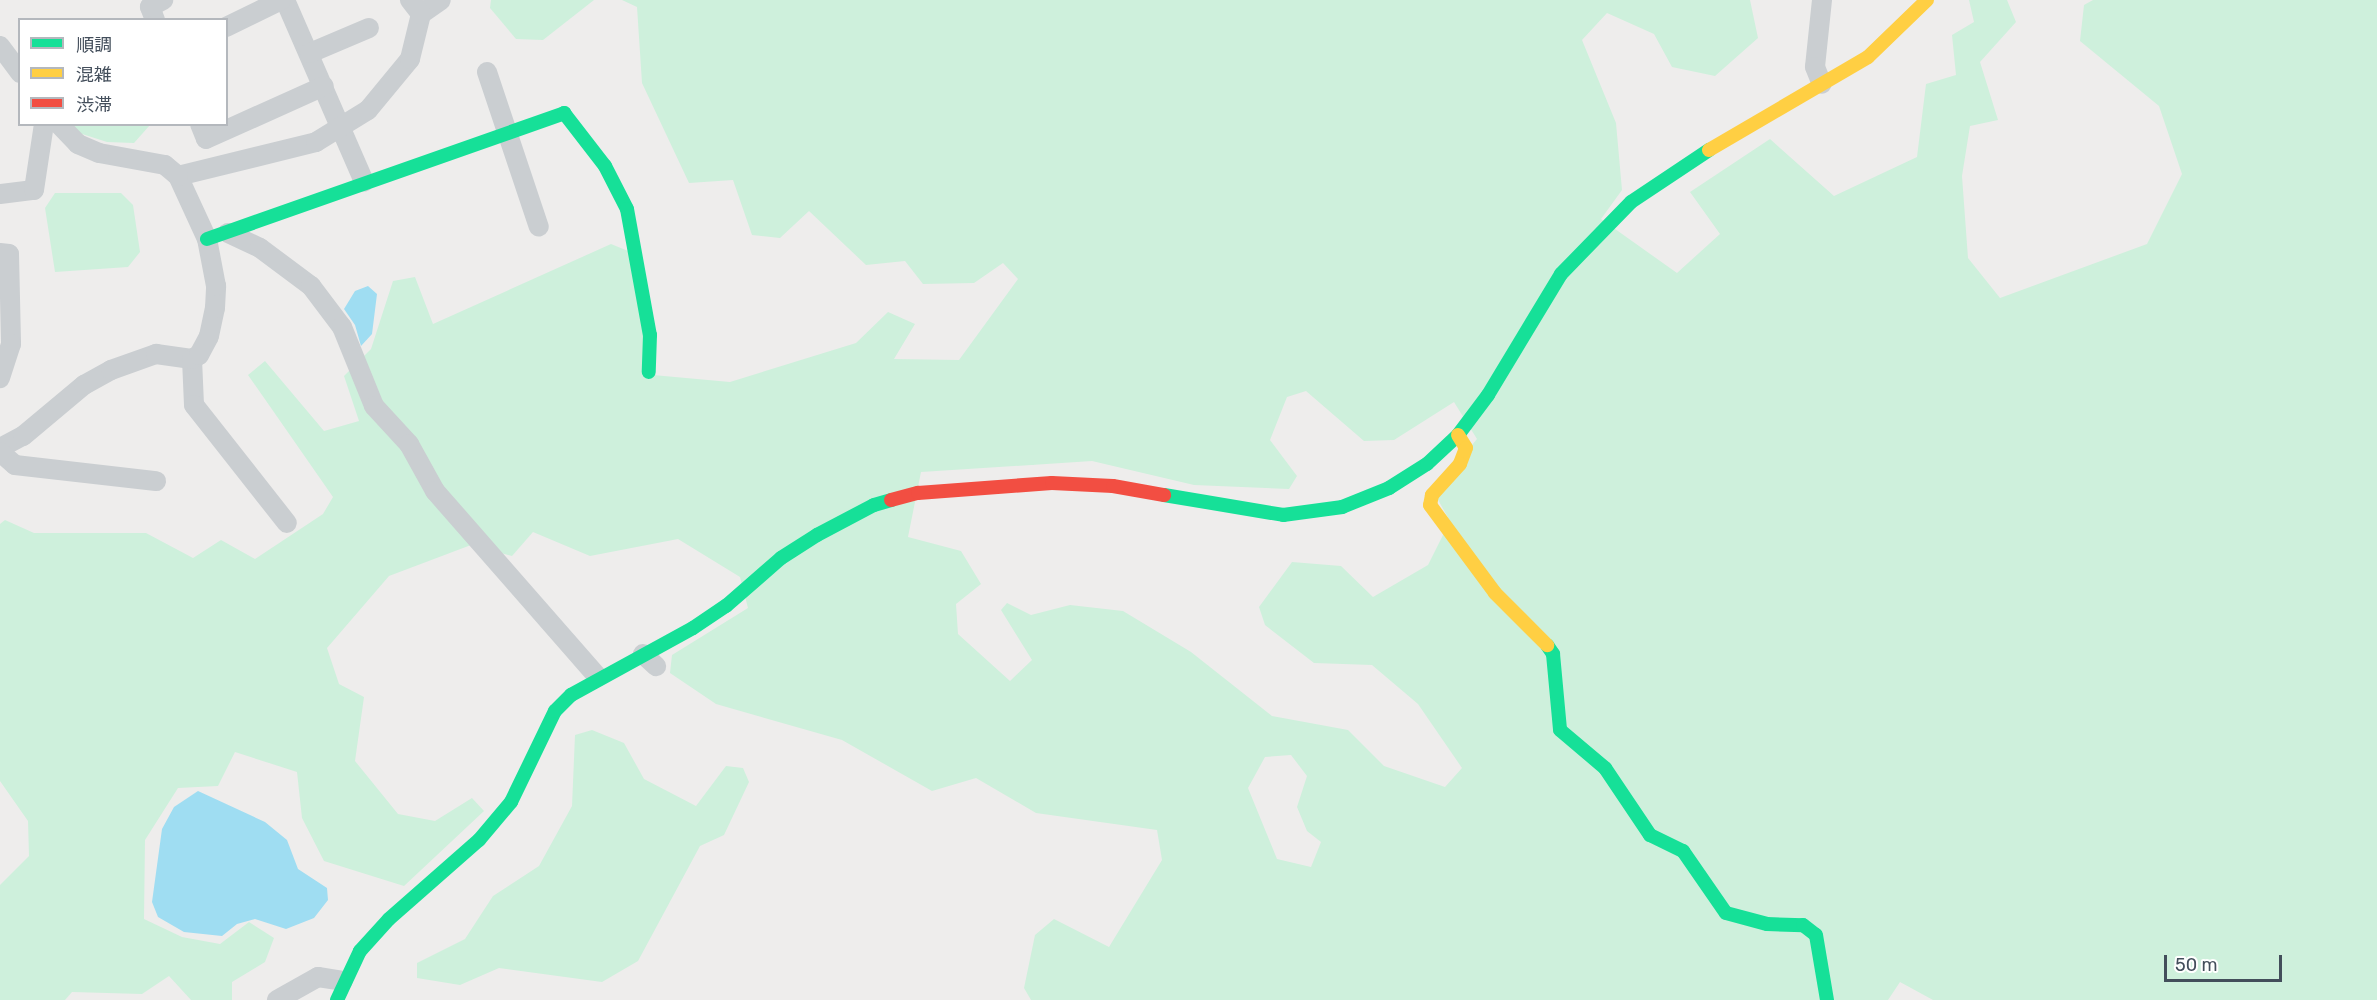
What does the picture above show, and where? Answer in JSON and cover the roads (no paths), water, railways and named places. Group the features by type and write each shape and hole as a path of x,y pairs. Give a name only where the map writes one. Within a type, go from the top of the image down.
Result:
{"street":[{"path":"154,18 150,7 163,0"},
{"path":"228,26 283,0 310,53 364,182"},
{"path":"178,176 288,152 342,130 368,110 410,59 416,7 441,0"},
{"path":"1822,0 1815,67 1822,84"},
{"path":"277,1000 318,977 340,991 360,951 389,919 480,840 511,802 555,711 598,677 649,660 710,617 781,558 817,535 874,506 918,493 1052,483 1113,486 1283,515 1342,507 1389,488 1427,464 1458,435 1488,395 1524,330 1562,274 1630,202 1675,170 1822,84 1883,45 1927,0"},
{"path":"310,53 369,28"},
{"path":"0,46 18,70"},
{"path":"487,72 539,226"},
{"path":"201,126 206,139 324,86"},
{"path":"207,239 507,131 564,113 621,190 644,288 650,335 649,372"},
{"path":"0,194 34,190 44,126"},
{"path":"61,126 78,144 99,153 165,165 178,176 207,239 216,286 215,308 204,349 192,358 156,354 111,370 84,385 23,436 0,450 15,465 156,481"},
{"path":"228,233 260,248 311,286 342,327 374,406 408,444 435,491 598,677"},
{"path":"0,253 9,255 11,344 0,378"},
{"path":"192,358 195,405 287,523"},
{"path":"1458,435 1466,448 1460,464 1432,495 1430,505 1496,593 1538,633 1553,654 1560,730 1570,742 1605,768 1650,835 1683,851 1726,913 1767,924 1803,925 1816,935 1827,1000"}],"water":[{"path":"368,286 377,294 372,334 361,346 355,325 344,309 355,291"},
{"path":"198,791 265,822 287,840 298,869 327,888 328,900 314,918 286,929 255,919 237,924 222,936 184,932 158,917 152,902 162,829 174,807"}]}
